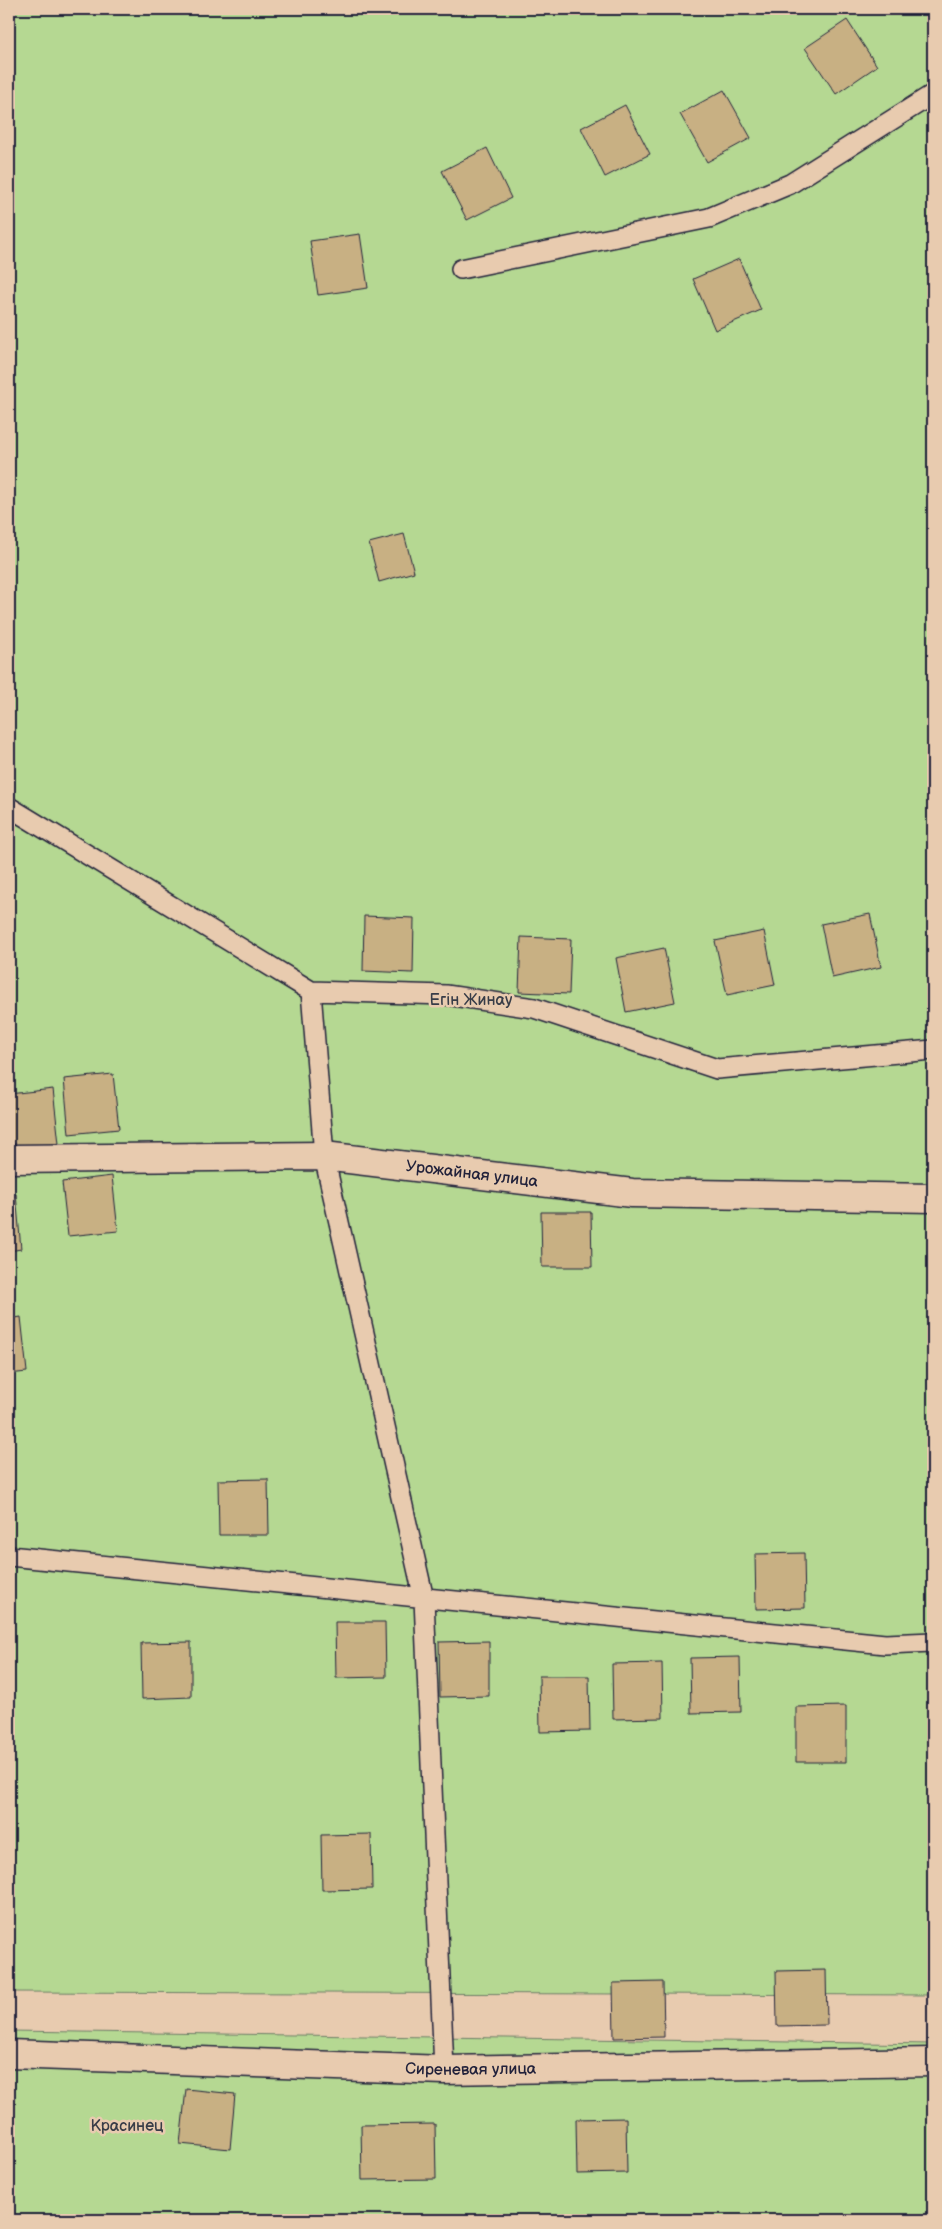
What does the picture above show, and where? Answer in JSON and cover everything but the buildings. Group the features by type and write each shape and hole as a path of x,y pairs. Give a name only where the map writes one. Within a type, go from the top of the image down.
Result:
{"street":[{"name":"Урожайная улица","path":"9,1159 324,1156 632,1194 933,1198"},
{"name":"Сиреневая улица","path":"9,2054 444,2070 933,2062"}],"lane":[{"path":"461,269 709,218 790,184 933,94"},
{"path":"9,807 311,991 446,995 534,1008 717,1069 933,1050"},
{"path":"311,991 324,1156 424,1599 444,2070"},
{"path":"9,1556 885,1644 933,1642"}],"green space":[{"name":"Егін Жинау","path":"9,9 933,9 933,1995 9,1992"},
{"name":"Красинец","path":"9,2031 933,2044 933,2220 9,2220"}]}
